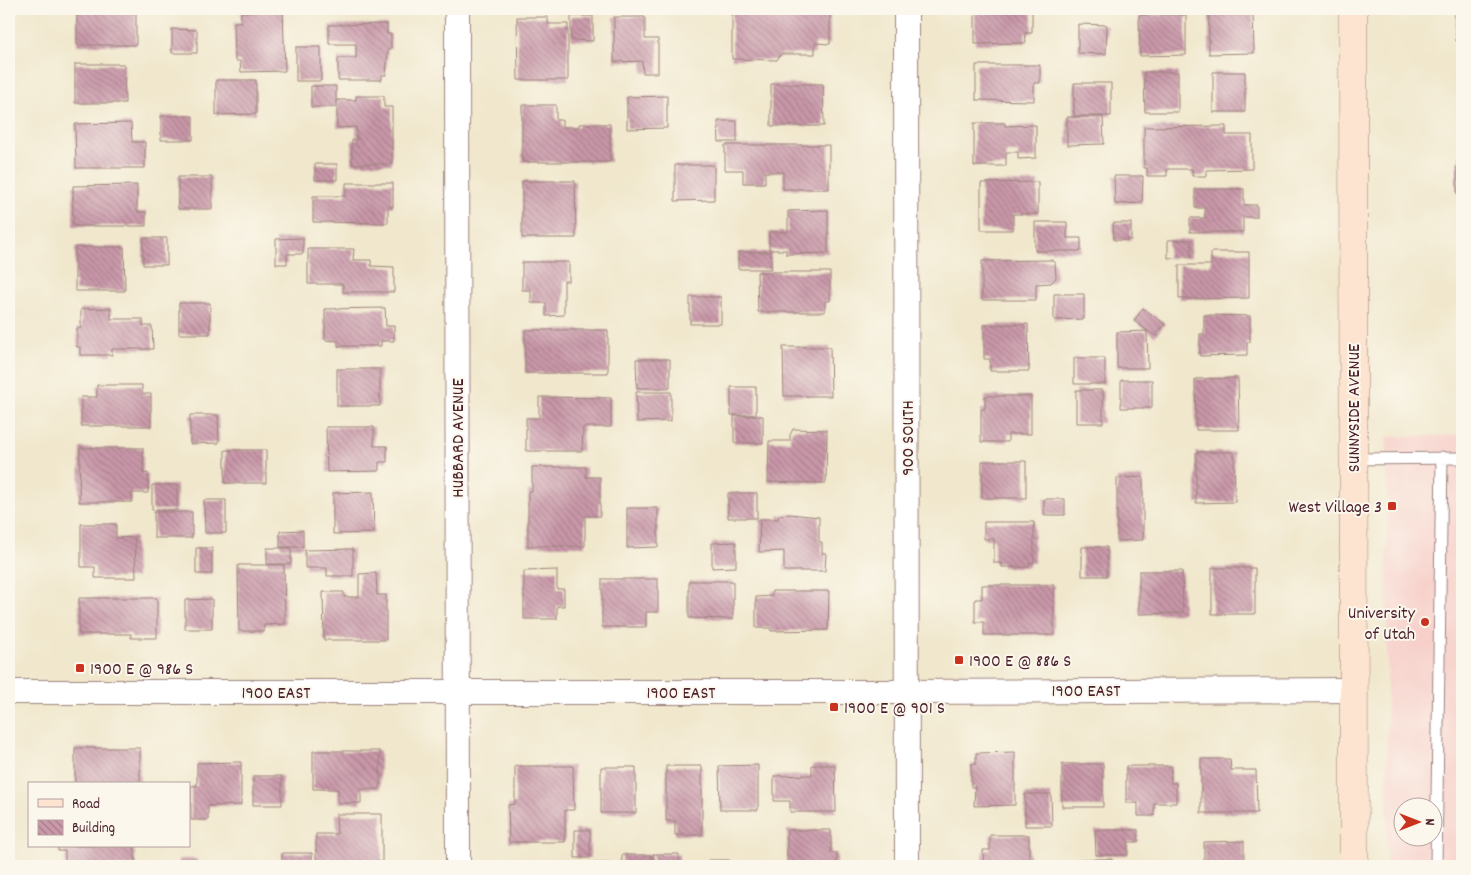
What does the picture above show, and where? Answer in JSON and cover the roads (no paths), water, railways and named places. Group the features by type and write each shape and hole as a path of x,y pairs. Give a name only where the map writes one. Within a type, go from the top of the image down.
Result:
{"main road":[{"name":"SUNNYSIDE AVENUE","path":"1354,9 1354,866"}],"street":[{"name":"HUBBARD AVENUE","path":"457,9 458,866"},
{"name":"900 SOUTH","path":"906,9 906,692 908,866"},
{"name":"1900 EAST","path":"9,692 1354,690"}],"lane":[{"path":"1436,866 1442,457"},
{"path":"1353,459 1462,458"}],"place":[{"name":"West Village 3","path":"1392,506"},
{"name":"University of Utah","path":"1425,622"},
{"name":"1900 E @ 886 S","path":"959,660"},
{"name":"1900 E @ 986 S","path":"80,668"},
{"name":"1900 E @ 901 S","path":"834,707"}]}
